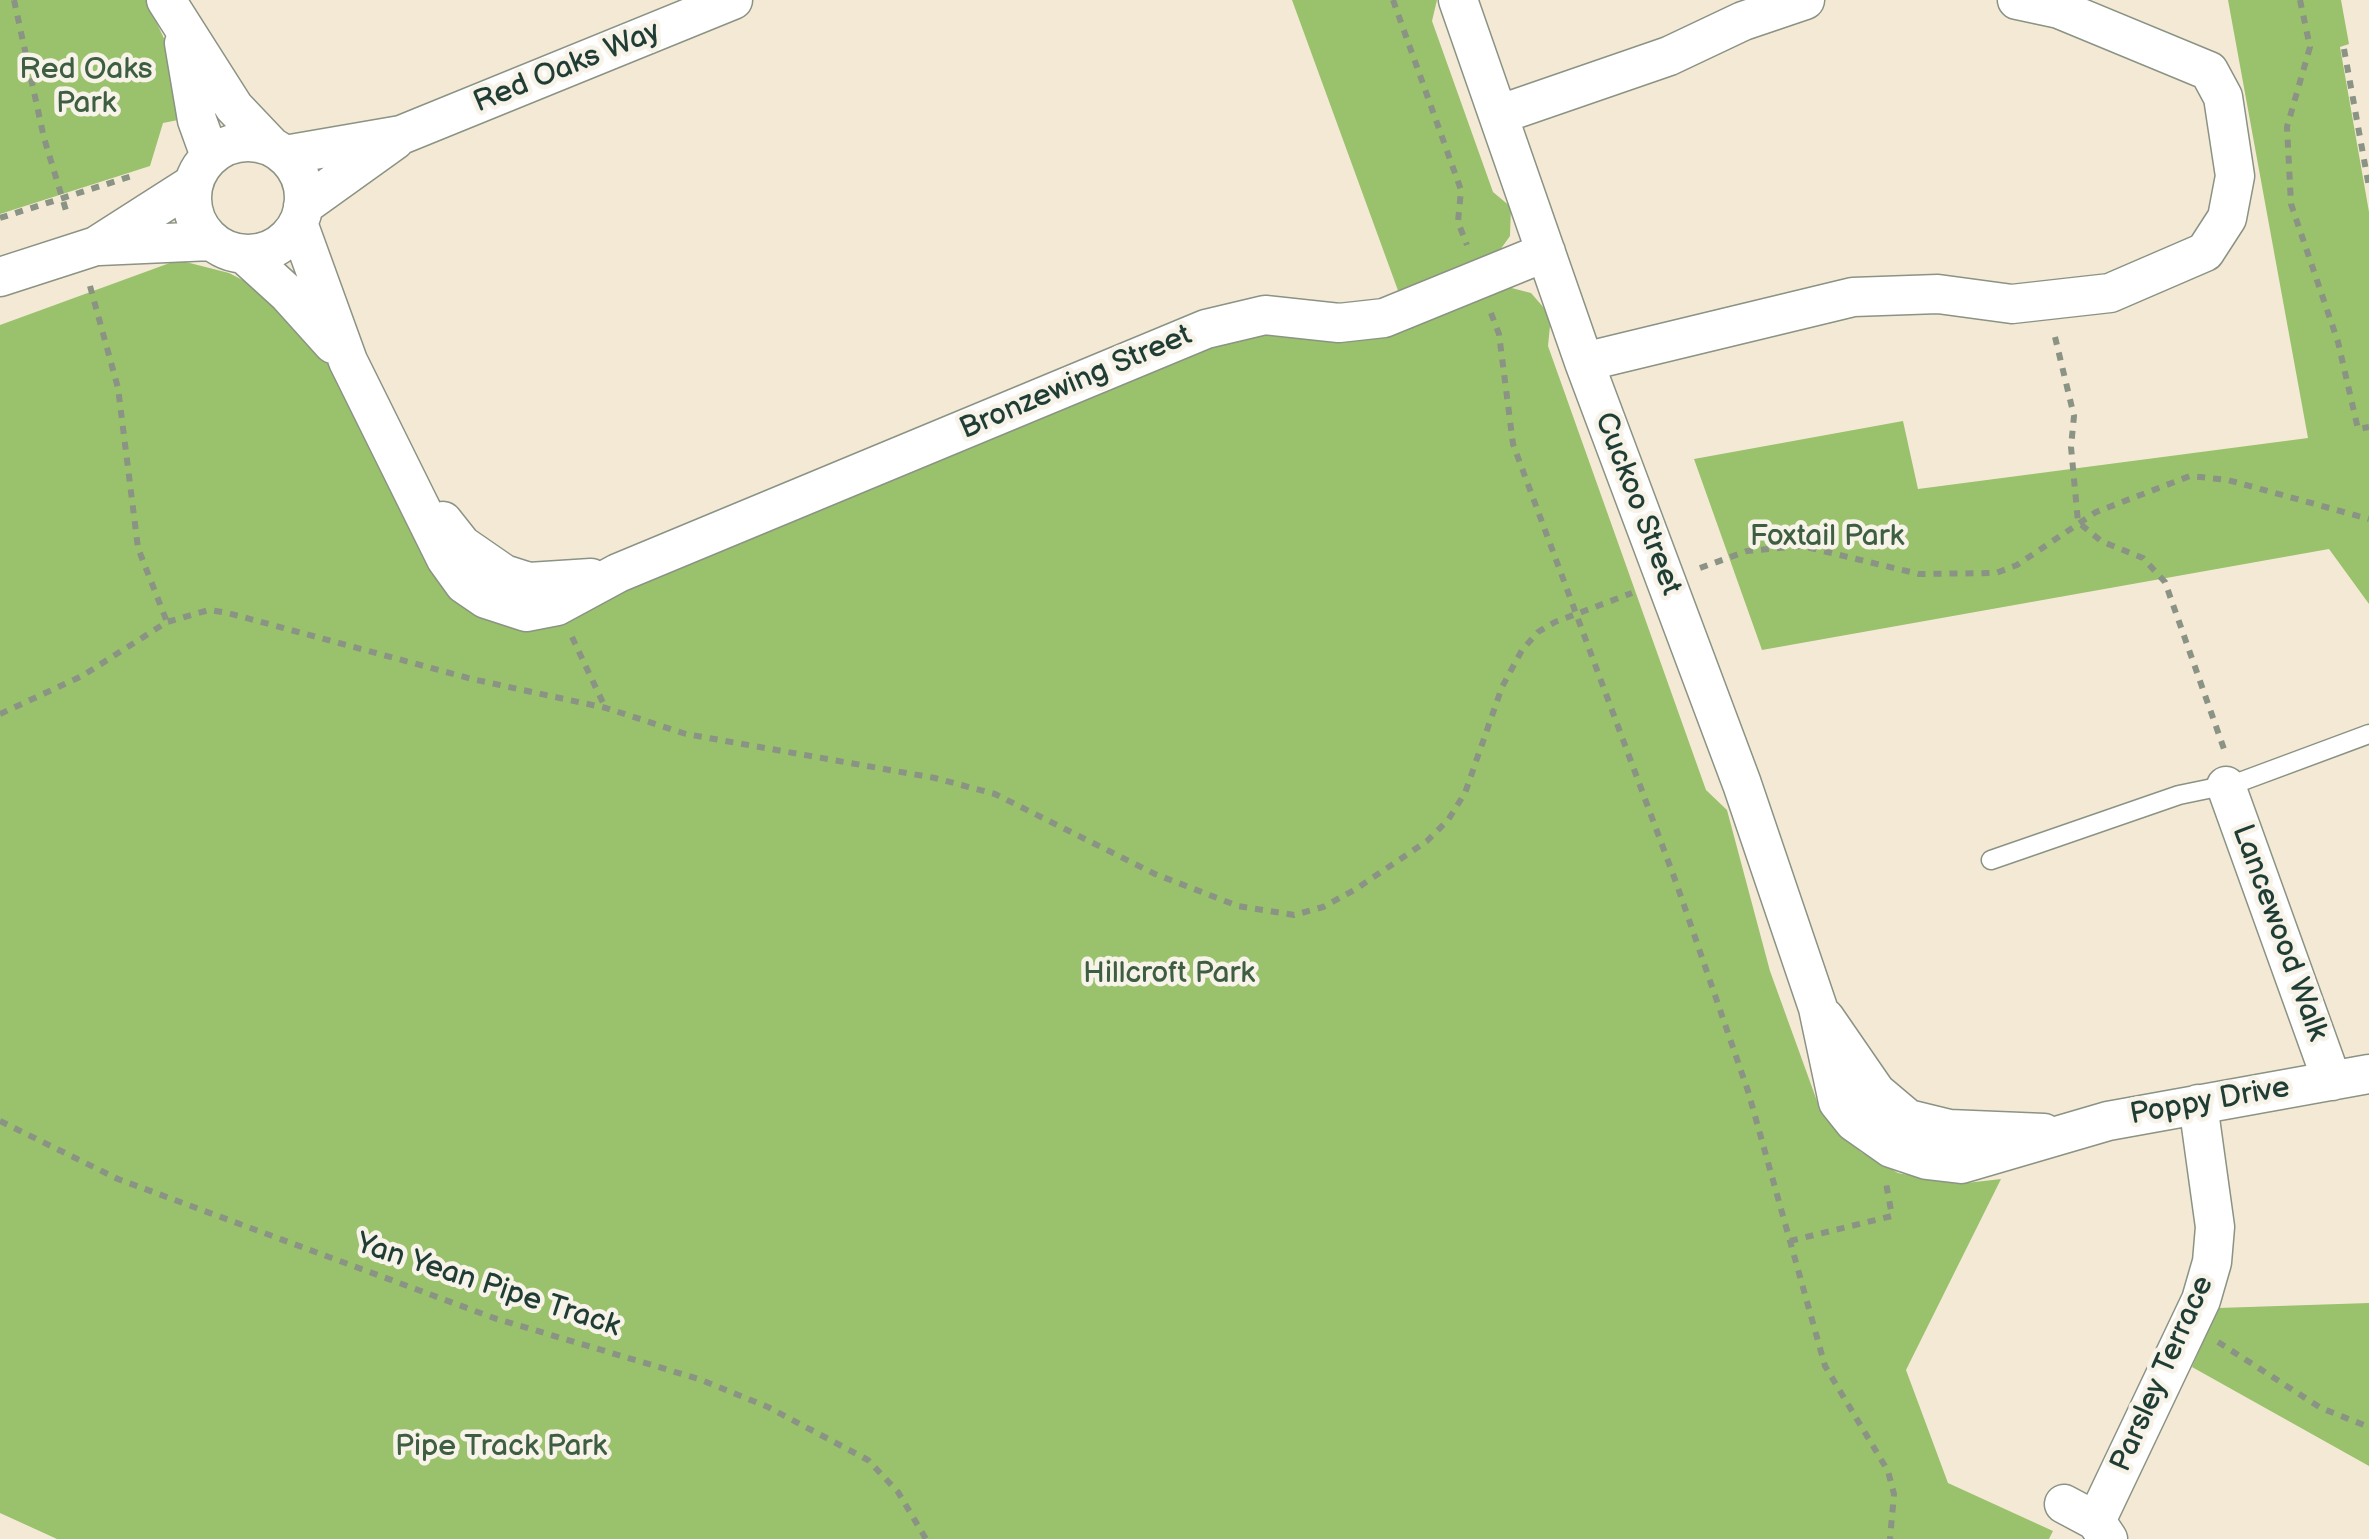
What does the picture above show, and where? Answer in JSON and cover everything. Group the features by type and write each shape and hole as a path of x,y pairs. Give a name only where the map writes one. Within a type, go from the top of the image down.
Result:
{"street":[{"name":"Red Oaks Way","path":"278,151 401,135 734,0"},
{"name":"Cuckoo Street","path":"1458,0 1584,362 1818,1008 1876,1092 1899,1134"},
{"path":"1498,116 1669,56 1743,21 1805,0"},
{"path":"1584,362 1853,297 1938,294 2012,304 2110,293 2206,252 2227,218 2235,176 2223,97 2209,71 2059,9 2017,0"},
{"path":"174,16 234,107 278,151 303,187 300,214 348,360 409,477 446,559 472,571"},
{"path":"174,16 197,120 202,170 194,215 228,248 288,294 348,360"},
{"name":"Red Oaks Way","path":"300,214 401,135"},
{"path":"0,277 88,249 240,142 278,151"},
{"path":"88,249 276,247 300,214"},
{"name":"Bronzewing Street","path":"472,571 508,608 526,612 557,606 618,573 1206,329 1265,315 1340,323 1384,318 1546,252"},
{"name":"Bronzewing Street","path":"472,571 504,574 529,582 558,583 618,573"},
{"name":"Lancewood Walk","path":"2231,784 2332,1080"},
{"name":"Poppy Drive","path":"1899,1134 1950,1129 2051,1134 2369,1074"},
{"name":"Parsley Terrace","path":"2090,1521 2191,1324 2212,1262 2215,1228 2198,1104"}],"lane":[{"name":"Lancewood Walk","path":"1991,860 2179,795 2231,784 2369,734"}],"path":[{"path":"14,0 44,138 62,197 88,249 118,388 138,548 167,622"},
{"path":"1393,0 1461,190 1458,222 1499,334 1513,444 1741,1072 1825,1366 1888,1471 1894,1494 1890,1539"},
{"path":"2300,0 2310,47 2287,127 2291,204 2338,342 2358,428 2369,427"},
{"path":"2344,49 2369,186"},
{"path":"0,218 141,173"},
{"path":"2050,302 2074,416 2071,447 2078,522 2100,540 2143,558 2166,582 2231,784"},
{"path":"0,714 82,676 167,622 209,610 228,612 472,678 606,708 686,734 935,778 994,794 1156,874 1238,906 1294,915 1322,907 1356,889 1427,840 1448,820 1464,793 1502,687 1522,650 1538,632 1577,612 1773,546 1802,546 1919,574 1996,573 2018,565 2078,522 2170,482 2207,476 2369,519"},
{"path":"557,606 606,708"},
{"name":"Yan Yean Pipe Track","path":"0,1121 118,1179 494,1318 652,1363 768,1406 868,1460 898,1492 926,1539"},
{"path":"1790,1241 1892,1216 1884,1173 1899,1134"},
{"path":"2191,1324 2321,1408 2369,1427"}],"green space":[{"name":"Red Oaks Park","path":"0,0 146,0 175,62 183,119 163,123 150,166 0,214"},
{"path":"1292,0 1437,0 1432,21 1493,192 1511,207 1510,236 1500,250 1400,296"},
{"name":"Foxtail Park","path":"2228,0 2341,0 2349,44 2340,47 2369,212 2369,604 2329,549 1762,650 1694,459 1903,421 1918,489 2308,438"},
{"name":"Hillcroft Park","path":"178,260 229,273 258,288 332,363 478,616 1219,341 1504,286 1531,293 1551,316 1548,346 1706,790 1727,810 1770,971 1817,1101 1838,1131 1861,1152 1898,1173 1958,1184 2001,1179 1906,1370 1948,1483 2053,1531 2049,1539 57,1539 0,1513 0,325"},
{"path":"2369,1303 2369,1466 2192,1367 2218,1308"}],"park label":[{"name":"Pipe Track Park","path":"501,1447"}]}
